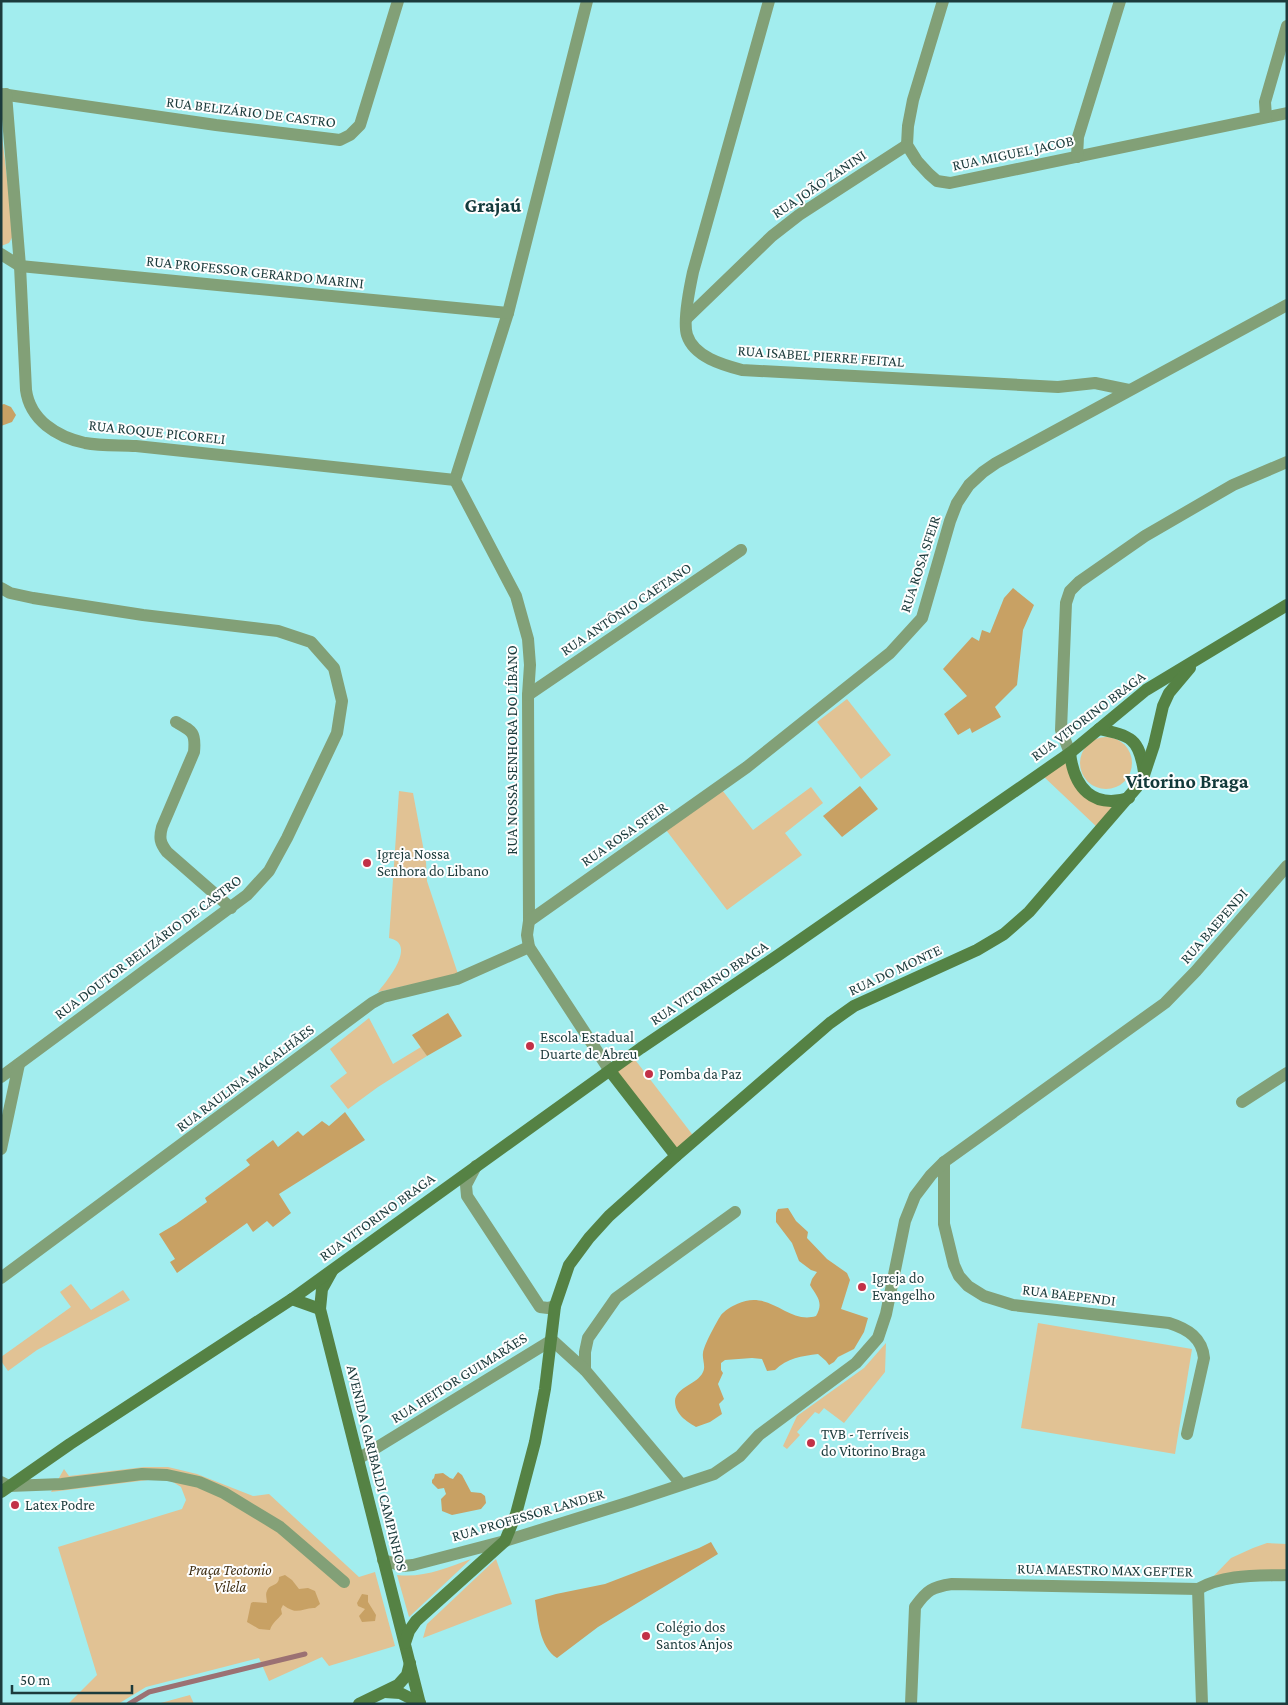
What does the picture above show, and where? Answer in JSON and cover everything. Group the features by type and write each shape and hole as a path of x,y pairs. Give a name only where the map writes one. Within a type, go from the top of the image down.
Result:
{"main road":[{"name":"RUA VITORINO BRAGA","path":"4,1487 292,1299 641,1048 1070,753 1146,690 1287,605"},
{"name":"RUA DO MONTE","path":"505,1541 516,1514 535,1442 552,1340 554,1306 570,1265 589,1238 609,1216 676,1156 830,1023 854,1006 977,950 1004,934 1029,912 1129,798 1144,775 1154,745 1163,706 1169,693 1196,660"},
{"path":"1099,729 1118,733 1128,737 1135,743 1141,753 1144,775"},
{"path":"1070,753 1075,775 1081,787 1091,796 1103,801 1116,802 1129,798"},
{"path":"610,1071 676,1156"},
{"path":"292,1299 320,1308 322,1289 334,1268"},
{"name":"AVENIDA GARIBALDI CAMPINHOS","path":"320,1308 420,1703"},
{"path":"405,1643 409,1631 416,1621 505,1541"},
{"path":"364,1701 398,1685 407,1676 410,1664"},
{"path":"386,1692 400,1693 420,1703"}],"street":[{"name":"RUA BELIZÁRIO DE CASTRO","path":"4,94 226,126 340,140 350,135 360,125 398,1"},
{"path":"454,480 508,313 587,1"},
{"name":"RUA ISABEL PIERRE FEITAL","path":"769,1 693,272 686,334 690,342 700,352 727,366 742,370 1058,387 1095,383 1129,390"},
{"path":"907,145 912,100 943,1"},
{"path":"1077,157 1078,137 1120,1"},
{"path":"1266,117 1265,102 1287,26"},
{"name":"RUA ROQUE PICORELI","path":"4,94 20,266 27,398 36,416 58,433 86,443 136,446 454,480"},
{"name":"RUA MIGUEL JACOB","path":"907,145 928,174 938,181 950,183 1287,113"},
{"name":"RUA JOÃO ZANINI","path":"687,318 772,236 799,215 907,145"},
{"name":"RUA PROFESSOR GERARDO MARINI","path":"1,254 20,266 508,313"},
{"name":"RUA ROSA SFEIR","path":"529,921 746,767 890,653 922,618 957,503 969,485 983,472 996,463 1287,304"},
{"path":"1070,753 1061,730 1066,603 1070,591 1079,582 1145,536 1234,485 1287,462"},
{"name":"RUA NOSSA SENHORA DO LÍBANO","path":"454,480 516,596 528,639 530,665 528,695 529,921 527,935 529,947"},
{"name":"RUA ANTÔNIO CAETANO","path":"528,695 741,550"},
{"name":"RUA DOUTOR BELIZÁRIO DE CASTRO","path":"1,588 10,593 33,598 143,615 278,631 311,642 334,668 342,701 337,733 287,838 269,871 247,895 231,908 1,1077"},
{"path":"176,722 191,730 195,739 194,752 162,827 161,845 231,908"},
{"name":"RUA BAEPENDI","path":"681,1484 714,1474 740,1456 760,1435 856,1363 878,1338 886,1314 905,1221 915,1196 930,1174 1165,1003 1196,972 1287,866"},
{"path":"529,947 610,1071"},
{"name":"RUA RAULINA MAGALHÃES","path":"1,1278 372,1003 383,997 457,980 529,947"},
{"path":"1,1150 20,1064"},
{"name":"RUA DOUTOR BELIZÁRIO DE CASTRO","path":"1,1067 20,1064"},
{"path":"1242,1102 1287,1072"},
{"name":"RUA BAEPENDI","path":"944,1162 944,1224 954,1265 959,1276 968,1286 984,1296 1013,1305 1169,1324 1188,1330 1196,1337 1204,1350 1204,1358 1187,1434"},
{"path":"476,1166 466,1185 467,1196 540,1307 548,1308 554,1306"},
{"path":"585,1370 588,1338 616,1298 735,1212"},
{"path":"552,1340 585,1370 681,1484"},
{"name":"RUA HEITOR GUIMARÃES","path":"358,1459 552,1340"},
{"path":"4,1487 62,1484 142,1474 167,1474 199,1482 280,1526 344,1582"},
{"name":"RUA PROFESSOR LANDER","path":"383,1560 403,1566 413,1565 505,1541 681,1484"},
{"name":"RUA MAESTRO MAX GEFTER","path":"911,1704 915,1607 922,1596 936,1587 952,1584 1198,1589 1218,1580 1235,1576 1287,1575"},
{"path":"1198,1589 1202,1704"}],"green space":[{"path":"1,128 14,234 9,243 1,246"},
{"path":"847,699 891,755 861,779 817,722"},
{"path":"1101,737 1111,737 1120,741 1128,749 1132,763 1128,777 1120,785 1111,789 1101,789 1092,785 1084,777 1080,768 1080,758 1084,749 1092,741"},
{"path":"1069,756 1072,776 1113,805 1099,829 1042,775"},
{"path":"719,786 753,830 811,787 823,803 785,833 802,855 727,910 663,826"},
{"path":"399,791 413,793 426,862 427,881 458,974 378,992 393,972 401,955 401,947 397,942 389,938"},
{"path":"369,1018 393,1064 421,1047 427,1056 378,1087 348,1109 330,1086 347,1073 330,1049"},
{"path":"633,1057 695,1138 676,1152 614,1072"},
{"path":"71,1284 91,1310 123,1290 130,1300 37,1350 8,1371 1,1361 1,1357 71,1307 60,1292"},
{"path":"1038,1323 1192,1349 1175,1454 1021,1428"},
{"path":"886,1343 885,1372 844,1423 824,1408 819,1414 815,1412 797,1432 800,1435 787,1449 783,1446 797,1416 864,1368"},
{"name":"Praça Teotonio Vilela","path":"144,1467 168,1467 197,1474 253,1496 269,1494 359,1577 375,1572 395,1646 329,1666 322,1657 269,1681 259,1658 146,1687 118,1704 68,1704 97,1675 58,1547 182,1509 186,1500 181,1487 168,1479 51,1492 64,1469 69,1476"},
{"path":"1267,1543 1287,1544 1287,1575 1207,1583 1231,1558"},
{"path":"471,1559 409,1617 397,1575 426,1574"},
{"path":"496,1559 512,1604 423,1638 427,1624"},
{"path":"190,1695 194,1704 157,1704"}],"shaded area":[{"path":"4,404 11,407 16,415 12,422 1,426 1,405"},
{"path":"1013,588 1034,605 1023,630 1017,685 995,707 1001,717 972,733 970,728 958,735 944,714 967,696 943,669 972,637 979,641 982,630 990,633 1004,598"},
{"path":"860,786 878,809 842,837 823,816"},
{"path":"448,1013 462,1036 427,1056 412,1035"},
{"path":"345,1112 365,1140 279,1194 291,1213 273,1227 267,1221 253,1232 247,1223 177,1273 170,1262 175,1259 159,1234 207,1202 205,1198 250,1165 246,1160 273,1140 278,1147 298,1131 303,1136 322,1121 329,1126"},
{"path":"788,1208 796,1221 808,1232 807,1238 827,1259 847,1273 850,1280 841,1309 868,1318 864,1332 854,1349 838,1357 829,1365 818,1354 795,1358 775,1370 767,1371 762,1359 725,1360 721,1363 723,1373 718,1384 724,1399 719,1404 722,1414 710,1422 696,1427 685,1420 677,1410 675,1406 676,1396 697,1380 703,1372 704,1349 722,1313 735,1305 749,1300 759,1300 796,1316 816,1316 819,1300 810,1285 817,1272 799,1261 792,1243 776,1222 778,1209"},
{"path":"458,1472 462,1475 471,1492 481,1493 485,1496 486,1503 481,1509 452,1515 442,1511 441,1499 446,1494 444,1488 438,1489 432,1483 432,1480 435,1474 443,1473 453,1479"},
{"path":"711,1542 718,1554 598,1627 557,1658 546,1647 540,1632 535,1600 605,1584"},
{"path":"285,1575 299,1589 308,1588 315,1591 320,1604 315,1608 297,1611 283,1605 281,1609 282,1614 270,1630 259,1629 247,1622 251,1603 267,1603 266,1594 268,1589 278,1582 279,1577"},
{"path":"362,1594 368,1595 368,1602 376,1615 375,1621 362,1622 359,1616 365,1609 358,1606 357,1603"}],"waterway":[{"path":"129,1704 149,1692 305,1654"}],"place":[{"name":"Igreja Nossa Senhora do Libano","path":"367,863"},
{"name":"Escola Estadual Duarte de Abreu","path":"530,1046"},
{"name":"Pomba da Paz","path":"649,1074"},
{"name":"Igreja do Evangelho","path":"862,1287"},
{"name":"TVB - Terríveis do Vitorino Braga","path":"811,1443"},
{"name":"Latex Podre","path":"15,1505"},
{"name":"Colégio dos Santos Anjos","path":"646,1636"}],"district":[{"name":"Grajaú","path":"493,205"},
{"name":"Vitorino Braga","path":"1187,781"}]}
